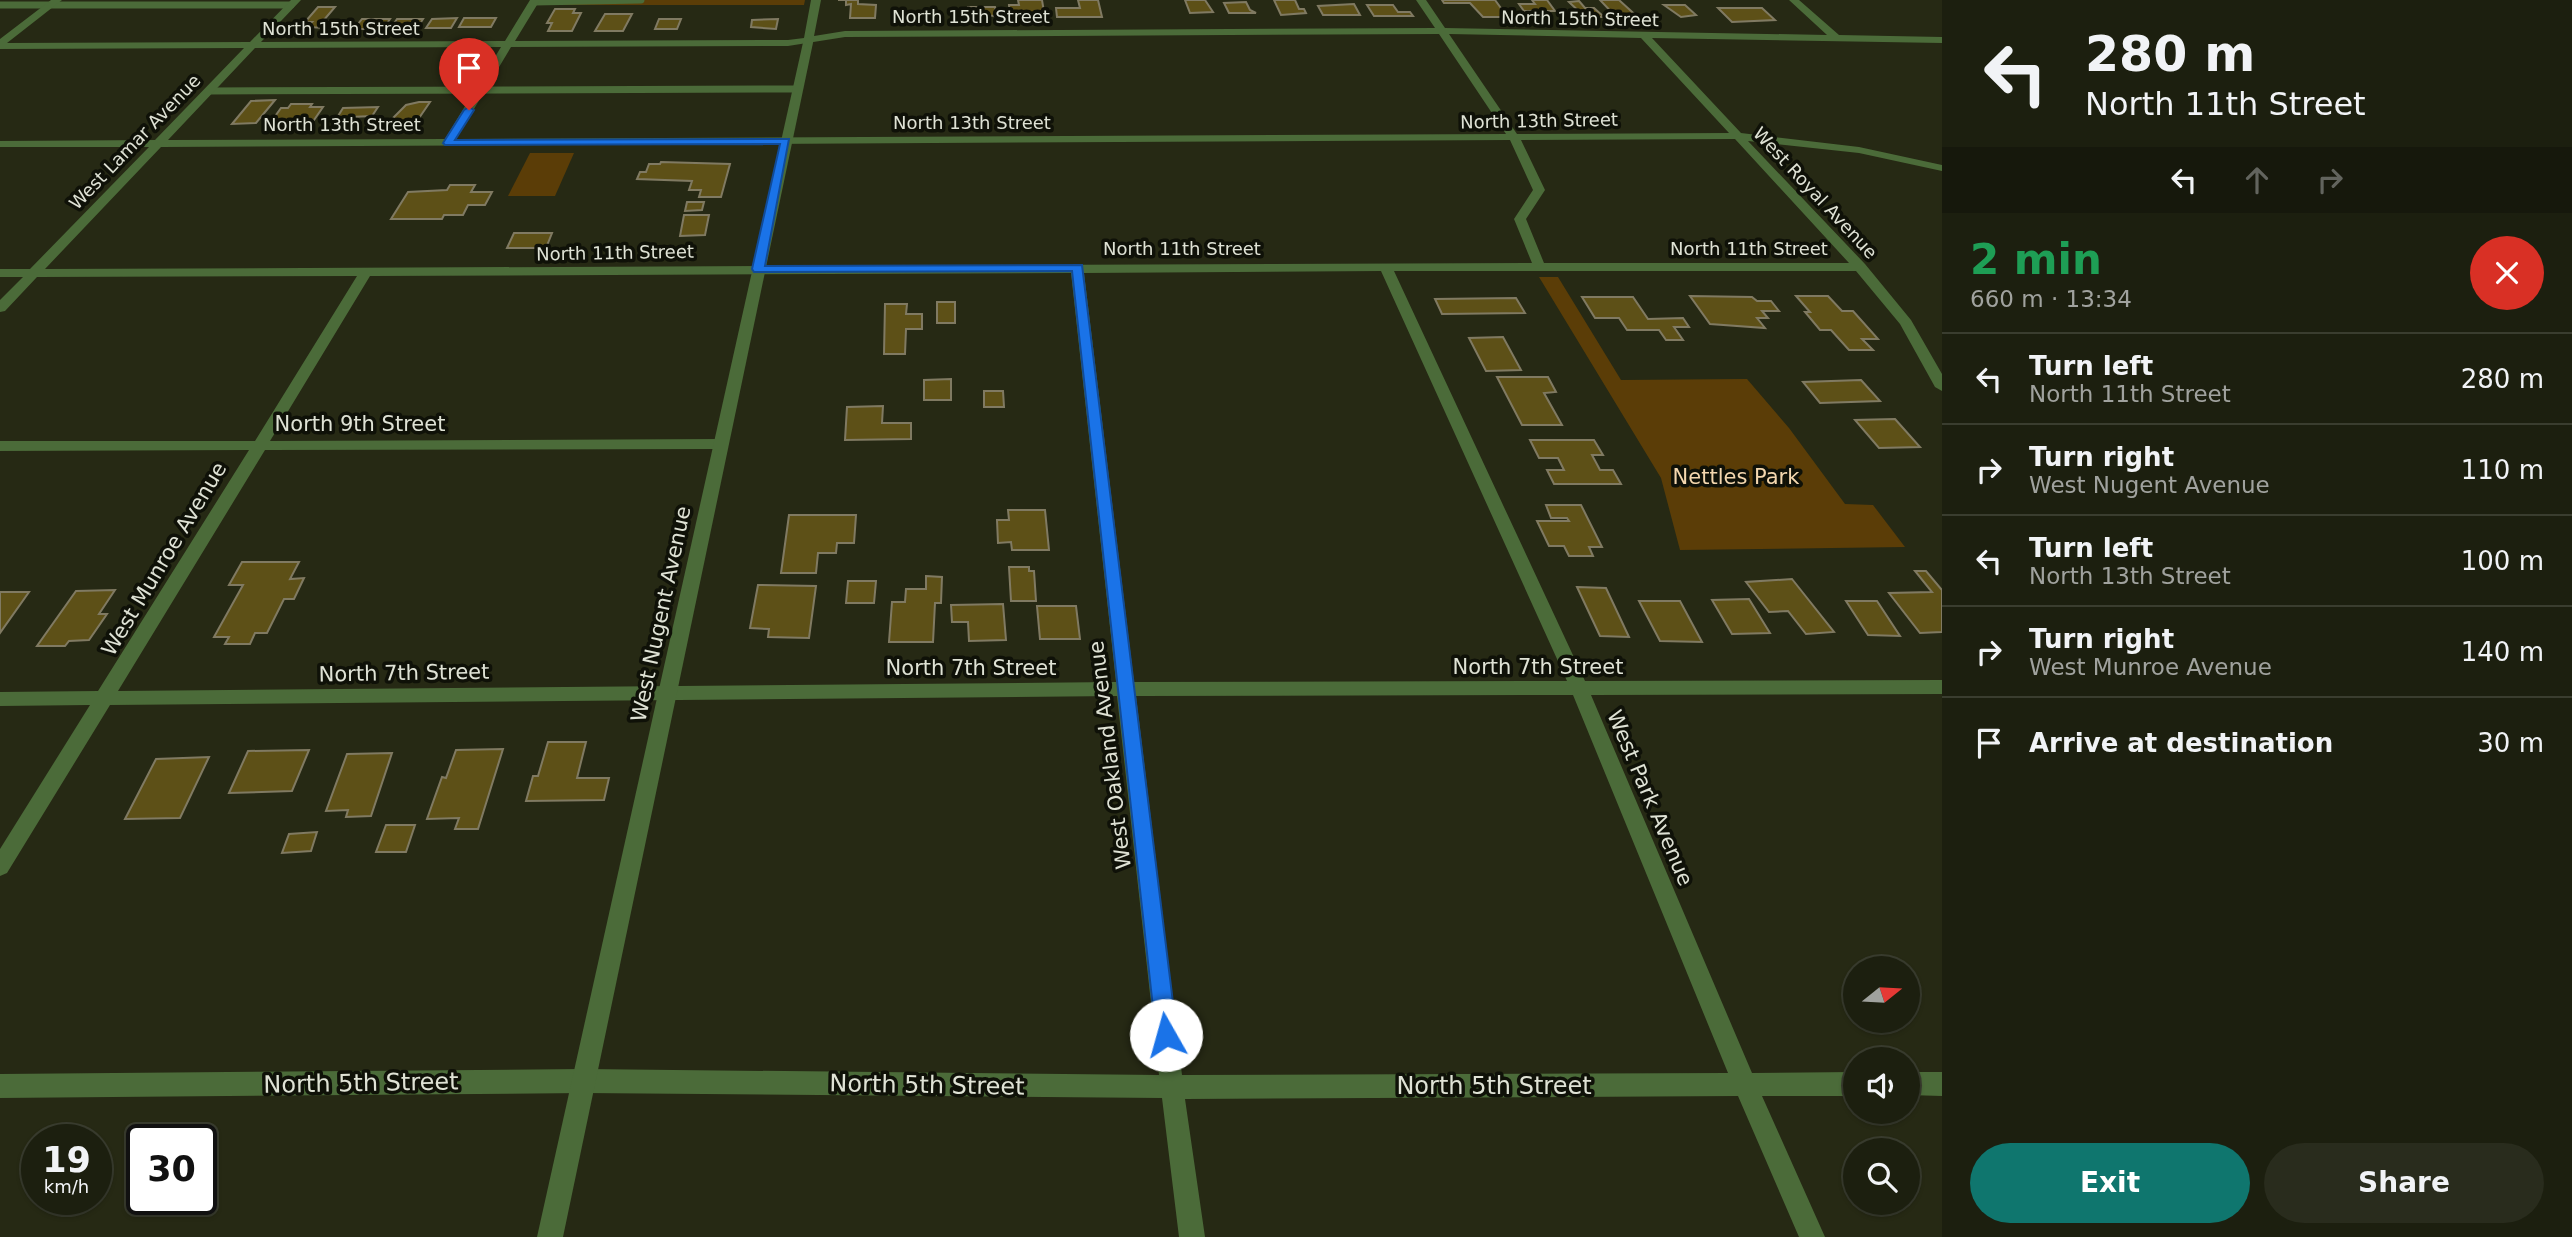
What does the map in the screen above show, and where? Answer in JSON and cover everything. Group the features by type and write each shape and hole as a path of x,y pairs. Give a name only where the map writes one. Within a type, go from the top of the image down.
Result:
{"street":[{"name":"West Nugent Avenue","path":"550,1237 816,0"},
{"path":"1421,0 1515,139 1539,190 1520,219 1539,266"},
{"path":"1794,0 1836,38"},
{"path":"448,143 535,1"},
{"path":"0,45 54,2"},
{"name":"West Lamar Avenue","path":"0,308 293,3"},
{"name":"North 15th Street","path":"0,45 788,43 845,34 1441,31 1942,40"},
{"name":"West Royal Avenue","path":"1645,36 1860,267 1906,323 1942,387"},
{"name":"North 13th Street","path":"0,144 1738,136 1859,150 1942,168"},
{"name":"North 11th Street","path":"0,273 365,274 1385,266 1860,267"},
{"name":"West Park Avenue","path":"1385,266 1580,690 1745,1085 1812,1237"},
{"name":"West Oakland Avenue","path":"1077,268 1172,1087 1192,1237"},
{"name":"West Munroe Avenue","path":"0,867 365,274"},
{"name":"North 9th Street","path":"0,446 720,444"},
{"name":"North 7th Street","path":"0,699 1126,689 1580,690 1942,687"},
{"name":"North 5th Street","path":"0,1086 584,1081 1172,1087 1843,1084"},
{"path":"1920,1084 1942,1084"}],"lane":[{"path":"535,1 641,0"},
{"path":"0,5 54,2 293,3"},
{"path":"209,91 797,89"}],"green space":[{"path":"543,0 805,0 804,5 540,5"},
{"path":"530,153 574,153 555,196 508,196"},
{"name":"Nettles Park","path":"1539,277 1558,277 1621,380 1747,379 1789,428 1845,504 1873,505 1905,547 1680,550 1661,478"}],"building":[{"path":"846,0 876,5 875,18 850,18 851,4 846,5"},
{"path":"1018,0 1042,0 1045,18 1010,18 1009,5 1019,5"},
{"path":"1078,0 1098,0 1102,17 1057,17 1056,8 1080,8"},
{"path":"1185,0 1205,0 1213,12 1190,13"},
{"path":"1274,0 1295,0 1299,9 1304,9 1306,13 1281,15"},
{"path":"1442,0 1495,0 1506,15 1483,17 1470,3 1444,3"},
{"path":"1532,0 1547,0 1555,11 1524,11 1519,4 1535,4"},
{"path":"1600,0 1619,0 1641,20 1619,20"},
{"path":"1579,1 1585,8 1594,8 1604,17 1585,17 1569,2"},
{"path":"1246,2 1250,10 1256,13 1229,13 1224,3"},
{"path":"1354,4 1360,15 1323,15 1318,6"},
{"path":"1367,5 1393,5 1398,12 1410,12 1413,16 1374,16"},
{"path":"1664,5 1685,5 1696,15 1681,17"},
{"path":"318,7 335,7 323,21 347,21 341,29 307,27 312,22 305,22"},
{"path":"968,7 995,7 997,16 969,15"},
{"path":"1718,8 1762,8 1775,20 1732,22"},
{"path":"555,9 575,9 573,13 581,13 572,31 548,31 552,23 547,23"},
{"path":"605,14 632,14 623,31 595,31"},
{"path":"457,18 451,28 426,28 432,19"},
{"path":"464,18 496,18 491,27 459,27"},
{"path":"362,19 390,19 383,29 354,29"},
{"path":"397,19 423,19 417,28 391,28"},
{"path":"659,19 681,19 677,29 655,29"},
{"path":"778,19 776,29 751,27 752,20"},
{"path":"275,100 256,123 232,124 251,101"},
{"path":"430,102 417,121 390,121 406,105"},
{"path":"291,104 323,107 314,120 271,122 281,108 288,108"},
{"path":"378,107 372,116 335,121 343,108"},
{"path":"649,164 730,164 721,197 699,197 701,190 689,190 692,181 637,179 640,172 646,172"},
{"path":"450,185 475,185 471,192 492,192 485,205 468,205 463,215 444,215 442,219 391,219 408,192 447,190"},
{"path":"687,202 704,202 702,210 685,211"},
{"path":"684,215 709,215 705,235 680,236"},
{"path":"514,233 552,233 546,248 507,248"},
{"path":"1690,296 1752,297 1757,301 1771,301 1779,311 1762,311 1768,318 1757,318 1765,328 1710,324"},
{"path":"1796,296 1828,296 1842,311 1853,311 1878,339 1862,339 1873,350 1849,350 1831,330 1820,330 1805,312 1810,312"},
{"path":"1582,297 1633,297 1648,319 1683,318 1689,327 1674,327 1683,340 1666,340 1659,330 1627,330 1619,318 1595,318"},
{"path":"1516,298 1525,313 1442,314 1435,299"},
{"path":"937,302 955,302 955,323 937,323"},
{"path":"885,304 907,304 906,314 922,314 922,329 906,329 905,354 884,354"},
{"path":"1503,337 1521,370 1486,371 1469,338"},
{"path":"1497,377 1548,377 1556,392 1544,393 1562,425 1522,425"},
{"path":"951,379 951,400 924,400 924,380"},
{"path":"1861,380 1880,401 1820,403 1803,382"},
{"path":"984,391 1003,391 1004,407 984,407"},
{"path":"883,406 882,423 911,423 911,439 845,440 847,407"},
{"path":"1895,419 1920,447 1879,448 1855,420"},
{"path":"1530,440 1594,440 1603,455 1592,455 1600,470 1613,470 1621,484 1554,484 1547,470 1564,470 1558,458 1539,458"},
{"path":"1546,505 1581,505 1602,547 1589,547 1593,556 1569,556 1564,546 1549,546 1537,521 1569,521 1567,518 1551,518"},
{"path":"1008,510 1045,510 1049,550 1012,550 1011,542 998,543 997,520 1009,520"},
{"path":"789,515 856,515 854,543 837,543 836,553 818,553 816,573 781,573"},
{"path":"242,562 299,562 290,579 304,578 294,599 284,599 267,633 255,633 250,644 225,644 229,637 214,637 243,585 229,585"},
{"path":"1009,567 1029,567 1029,571 1034,571 1036,601 1011,601"},
{"path":"1915,571 1926,571 1942,590 1942,632 1920,633 1889,593 1932,592"},
{"path":"926,576 942,577 941,603 935,603 933,642 889,642 892,602 905,602 906,589 926,589"},
{"path":"1792,579 1834,632 1806,634 1788,611 1769,612 1746,582"},
{"path":"848,581 876,581 874,603 846,603"},
{"path":"758,585 816,586 809,638 768,637 769,629 750,628"},
{"path":"1577,587 1606,588 1629,637 1600,636"},
{"path":"115,590 99,614 107,614 89,640 69,641 65,646 37,646 76,591"},
{"path":"0,592 29,592 0,633"},
{"path":"1749,599 1770,633 1732,634 1712,600"},
{"path":"1639,601 1680,601 1702,642 1660,641"},
{"path":"1846,601 1877,601 1900,636 1868,635"},
{"path":"1003,604 1006,640 969,641 968,622 952,622 951,605"},
{"path":"1037,606 1076,606 1080,639 1040,639"},
{"path":"548,742 586,742 577,778 609,778 604,800 526,801 533,776 538,776"},
{"path":"503,749 478,829 455,829 459,818 427,819 442,777 446,778 456,750"},
{"path":"309,750 292,791 229,793 248,751"},
{"path":"392,753 371,816 346,817 348,810 326,811 347,754"},
{"path":"209,757 180,818 125,819 156,759"},
{"path":"386,825 415,825 406,852 376,852"},
{"path":"317,832 311,851 282,853 289,834"}],"route":[{"path":"469,110 448,143 786,141 758,269 1077,268 1166,1035"}]}
